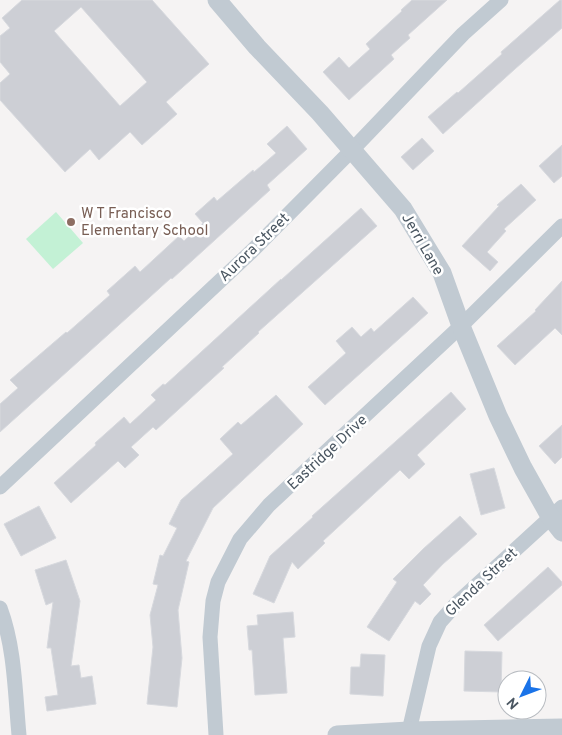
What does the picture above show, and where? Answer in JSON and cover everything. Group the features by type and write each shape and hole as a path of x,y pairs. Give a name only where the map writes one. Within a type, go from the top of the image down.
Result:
{"street":[{"name":"Jerri Lane","path":"217,0 257,47 320,112 403,209 442,273 461,326 498,416 523,468 558,519"},
{"name":"Aurora Street","path":"0,487 252,251 463,34 501,0"},
{"name":"Eastridge Drive","path":"216,735 210,637 213,601 218,582 240,539 269,505 461,326 562,226"},
{"name":"Glenda Street","path":"409,731 429,646 440,622 456,603 558,519"},
{"path":"0,608 12,654 18,735"},
{"path":"337,735 409,731 562,728"}],"green space":[{"path":"56,212 83,243 53,269 26,239"}],"building":[{"path":"22,0 152,0 209,64 166,102 177,114 142,145 130,132 99,160 90,149 65,172 0,100 0,83 10,74 0,62 0,36 10,28 2,18","holes":["81,7 147,82 120,106 54,31"]},
{"path":"412,0 447,0 408,35 410,38 391,55 394,59 349,100 323,72 339,57 349,68 370,49 366,44"},
{"path":"562,0 562,28 443,134 428,117 502,54 501,52"},
{"path":"287,126 307,149 267,185 270,190 0,432 0,404 18,388 10,380 110,295 107,291 135,266 140,272 179,236 184,241 203,223 195,214 214,197 217,201 276,153 267,144"},
{"path":"422,138 434,151 413,170 401,157"},
{"path":"562,145 562,176 554,183 539,166"},
{"path":"521,184 536,200 504,229 506,231 487,252 498,262 490,271 462,246 499,206 497,205"},
{"path":"361,208 377,226 258,332 222,367 224,368 156,430 153,427 131,447 139,455 125,468 118,461 71,503 54,483 124,417 130,424 156,400 151,395 163,384 165,385"},
{"path":"562,281 562,335 555,328 515,365 497,346 536,311"},
{"path":"413,297 428,313 325,405 308,387 346,353 336,341 352,327 361,337 371,328 374,332"},
{"path":"451,392 466,409 417,455 425,464 409,479 400,470 323,541 325,543 298,569 292,562 274,603 253,594 270,556"},
{"path":"276,395 303,424 213,508 186,561 189,562 178,610 182,658 177,707 147,704 153,647 150,615 158,585 153,584 160,555 163,556 177,528 169,524 181,500 233,454 220,439 238,422 241,425"},
{"path":"562,425 562,457 555,464 539,446"},
{"path":"494,468 505,508 481,515 470,474"},
{"path":"39,506 56,538 21,556 4,524"},
{"path":"460,516 477,534 443,564 423,585 431,594 420,605 415,601 389,641 367,627 397,582 393,579"},
{"path":"66,560 80,601 71,666 79,665 81,678 92,676 96,704 47,711 45,697 58,695 51,648 47,648 53,602 46,605 35,570"},
{"path":"548,567 562,582 562,585 498,641 484,625"},
{"path":"293,612 295,637 283,638 287,693 255,695 252,650 249,650 247,626 258,625 257,615"},
{"path":"465,651 502,652 502,670 497,670 497,692 464,691"},
{"path":"361,654 385,655 383,696 350,694 351,667 360,667"}],"place":[{"name":"W T Francisco Elementary School","path":"71,222"}]}
